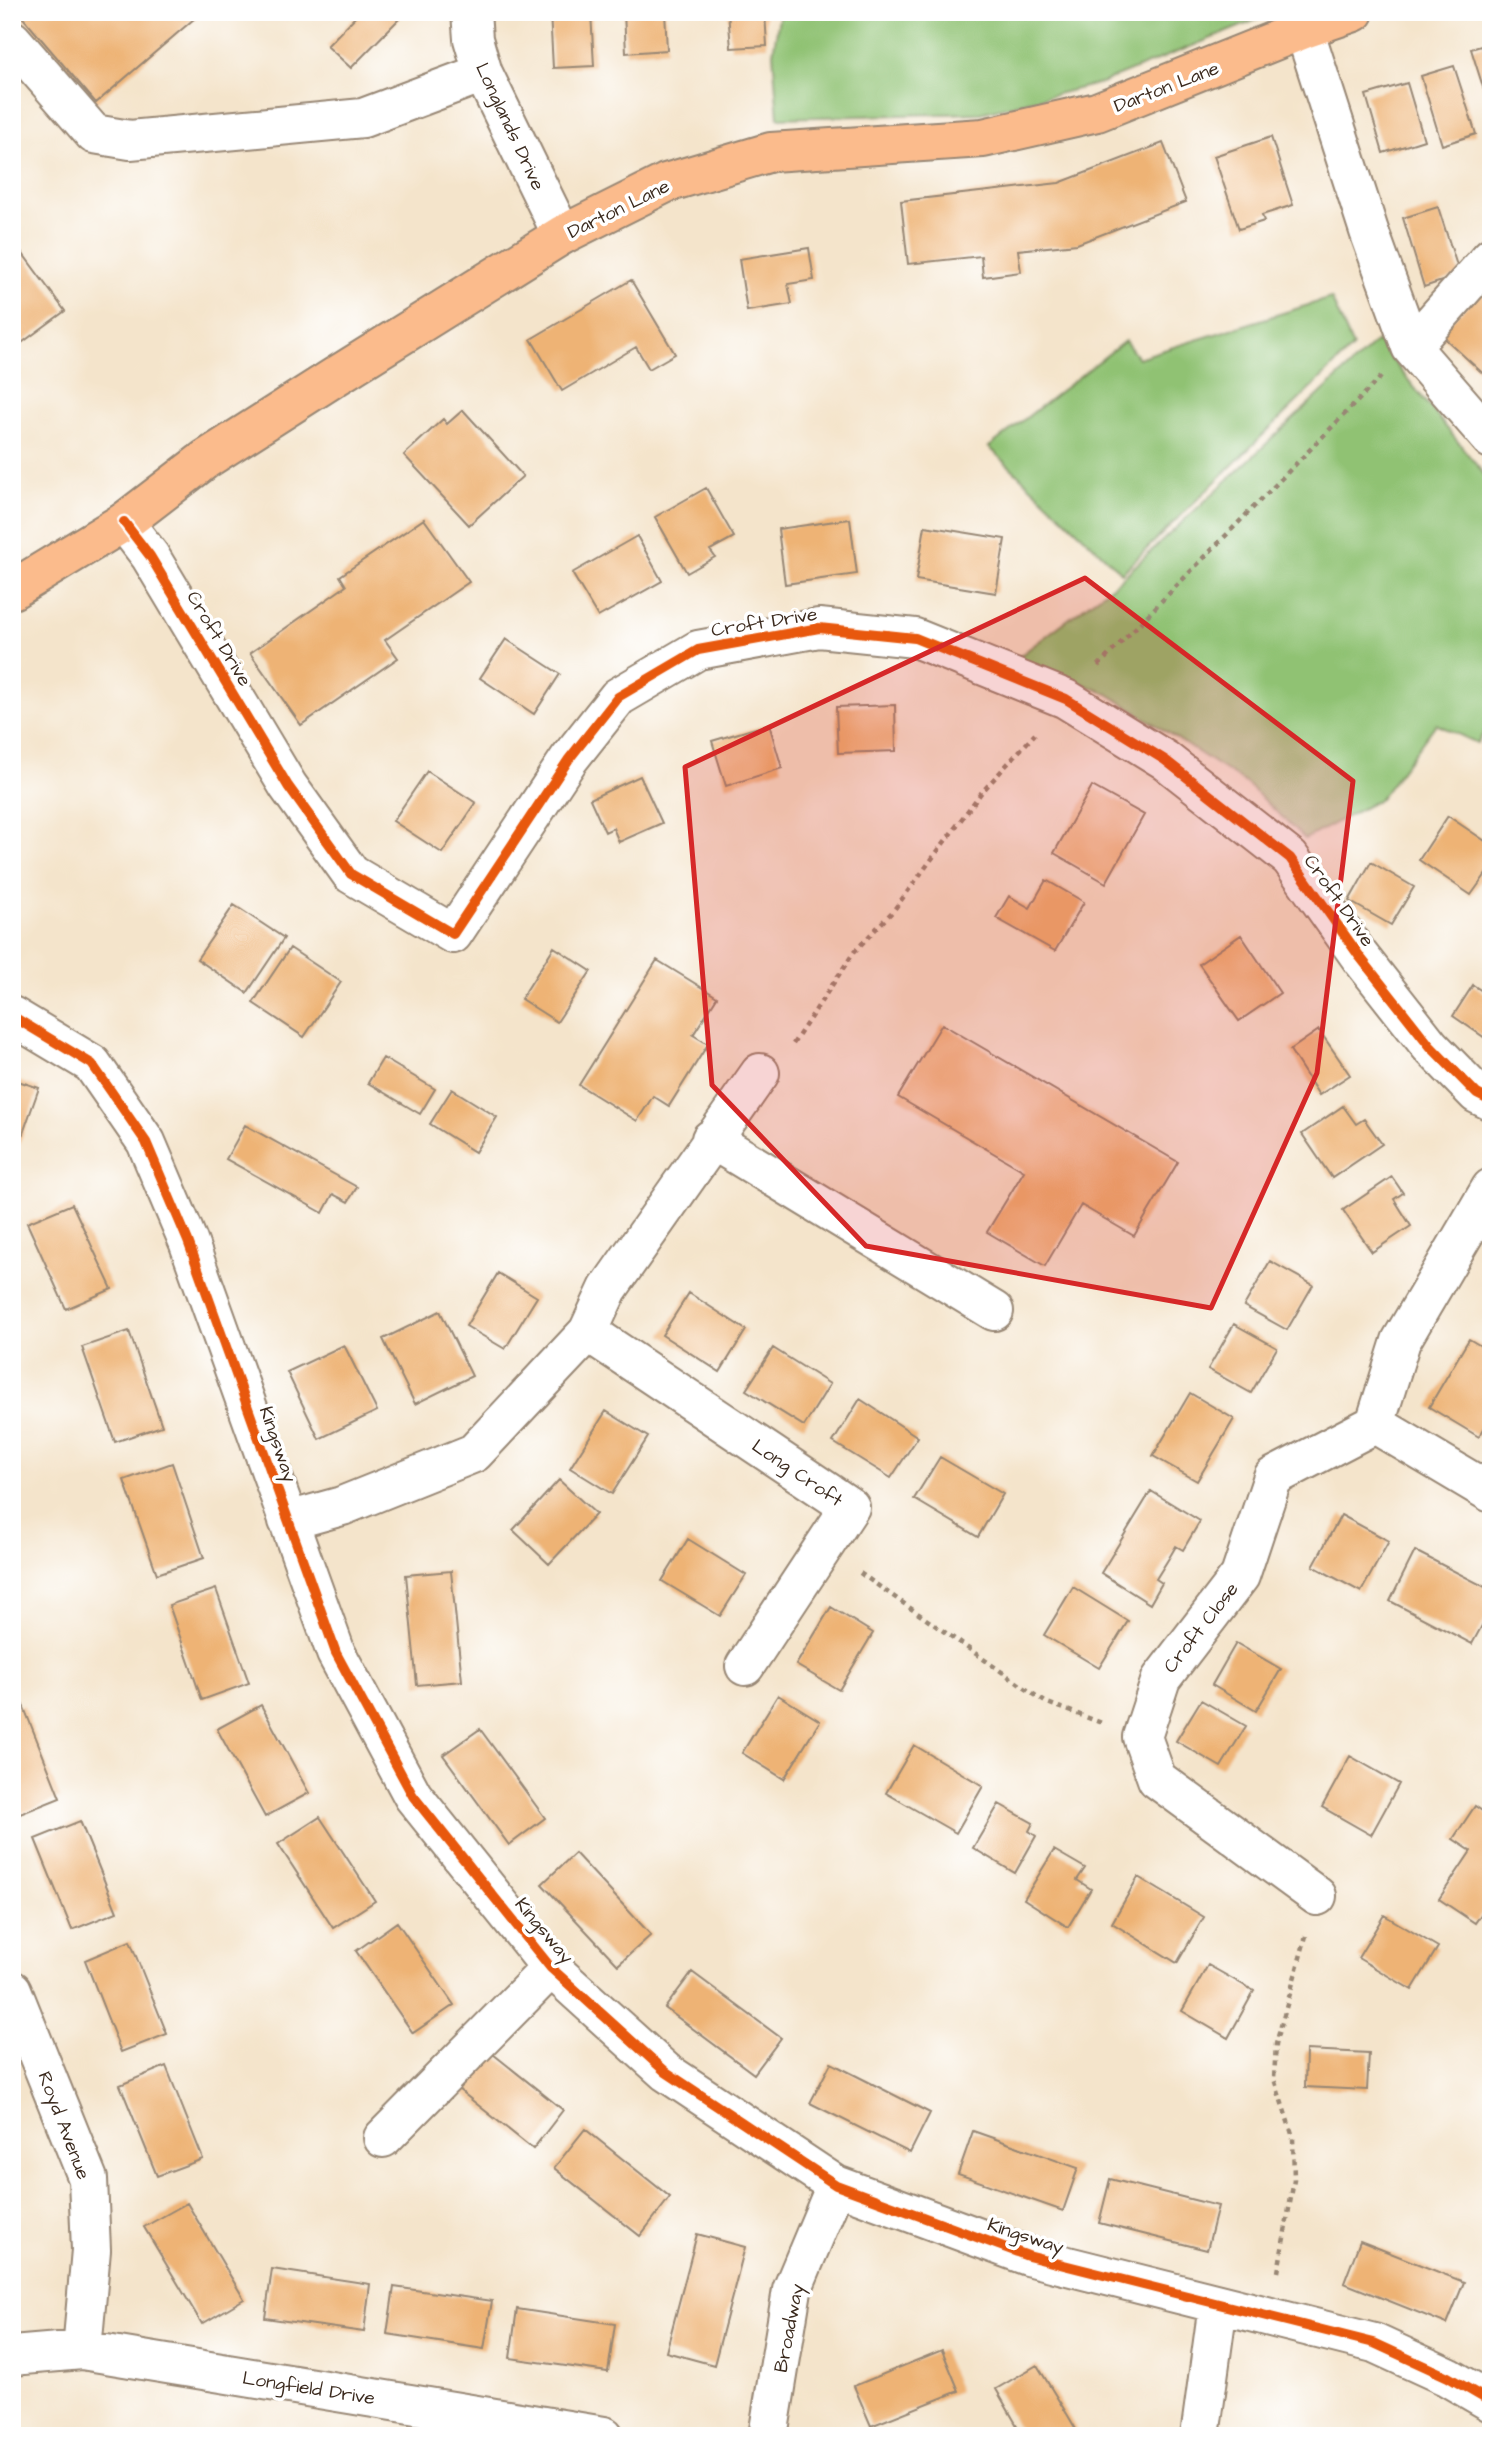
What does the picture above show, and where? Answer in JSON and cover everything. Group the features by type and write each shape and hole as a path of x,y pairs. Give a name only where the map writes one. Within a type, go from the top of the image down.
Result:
{"main road":[{"name":"Darton Lane","path":"12,590 124,522 206,459 562,236 666,183 771,152 983,138 1097,112 1304,29 1354,12"}],"street":[{"name":"Longlands Drive","path":"471,12 473,39 483,73 562,236"},
{"path":"1304,29 1369,231 1411,347 1491,439"},
{"path":"12,40 94,134 130,140 363,118 483,73"},
{"path":"1411,347 1491,257"},
{"name":"Croft Drive","path":"124,522 150,556 288,786 351,874 453,934 569,759 618,697 698,650 819,628 915,638 1066,699 1166,760 1290,858 1360,957 1430,1046 1477,1094 1491,1101"},
{"name":"Kingsway","path":"12,1016 92,1063 146,1142 188,1241 336,1653 413,1796 551,1968 666,2073 836,2185 1028,2256 1374,2343 1448,2377 1491,2402"},
{"path":"288,1521 342,1506 474,1454 588,1332 608,1289 760,1073"},
{"path":"711,1139 994,1311"},
{"path":"1491,1188 1401,1341 1375,1424 1491,1493"},
{"name":"Long Croft","path":"588,1332 850,1507 745,1666"},
{"name":"Croft Close","path":"1142,1737 1161,1679 1240,1576 1273,1477 1375,1424"},
{"path":"1142,1737 1157,1779 1317,1896"},
{"path":"383,2138 551,1968"},
{"name":"Royd Avenue","path":"12,1990 88,2179 90,2250 82,2350"},
{"name":"Broadway","path":"768,2436 792,2290 836,2185"},
{"path":"1200,2436 1218,2305"},
{"name":"Longfield Drive","path":"12,2356 82,2350 604,2436"}],"path":[{"path":"850,1507 860,1573 1045,1702 1142,1737"},
{"path":"1271,2318 1294,2179 1293,2137 1274,2079 1276,2044 1317,1896"}],"highlighted area":[{"path":"1085,578 1353,781 1317,1073 1211,1308 866,1246 712,1085 685,767"}],"green space":[{"path":"780,12 1276,12 1101,83 981,113 778,118 773,53"},
{"path":"1331,298 1353,347 1122,573 989,447 1125,341 1138,358"},
{"path":"1377,341 1491,483 1491,723 1477,743 1436,724 1380,799 1305,839 1247,784 1108,694 1017,658 1120,580"}],"building":[{"path":"18,12 202,12 96,103"},
{"path":"360,12 396,12 401,17 351,68 327,46"},
{"path":"550,12 591,12 594,66 553,68"},
{"path":"624,12 665,12 667,50 626,53"},
{"path":"728,12 765,12 767,46 731,48"},
{"path":"1491,43 1491,109 1490,109 1471,49"},
{"path":"1454,66 1476,134 1442,145 1421,76"},
{"path":"1407,83 1424,140 1383,153 1366,95"},
{"path":"1271,137 1293,205 1262,215 1264,221 1239,229 1214,156"},
{"path":"1163,143 1186,202 1077,244 1018,250 1021,272 983,277 981,256 908,264 901,201 1059,183"},
{"path":"1438,207 1460,275 1424,287 1403,218"},
{"path":"12,239 65,311 12,350"},
{"path":"809,248 814,280 788,284 792,304 747,311 739,259"},
{"path":"631,280 675,354 649,369 636,347 562,391 531,339"},
{"path":"1491,282 1490,309 1491,381 1439,333"},
{"path":"463,410 523,476 469,525 404,455 443,419 447,424"},
{"path":"706,488 734,537 710,550 715,557 687,573 655,517"},
{"path":"424,519 469,582 385,640 398,658 301,725 250,653 346,586 340,576"},
{"path":"850,519 857,574 785,584 778,529"},
{"path":"925,526 1005,539 996,593 916,580"},
{"path":"637,536 662,581 598,617 572,573"},
{"path":"506,639 560,674 534,714 480,678"},
{"path":"895,705 896,751 838,753 836,707"},
{"path":"769,724 782,768 726,786 712,741"},
{"path":"427,771 476,803 442,853 393,821"},
{"path":"640,776 662,823 619,842 613,828 605,832 590,799"},
{"path":"1092,786 1144,815 1106,883 1054,853"},
{"path":"1448,816 1491,845 1491,867 1471,895 1419,860"},
{"path":"1371,862 1414,887 1391,925 1349,901"},
{"path":"1046,880 1084,902 1055,951 996,918 1009,896 1030,908"},
{"path":"234,905 284,938 247,993 197,959"},
{"path":"1241,935 1280,993 1239,1021 1199,964"},
{"path":"554,947 591,971 557,1022 521,999"},
{"path":"290,948 341,982 304,1037 253,1003"},
{"path":"657,960 717,997 693,1035 708,1044 669,1106 653,1096 637,1121 579,1085"},
{"path":"1473,985 1491,997 1491,1042 1453,1016"},
{"path":"942,1024 1178,1162 1134,1236 1081,1205 1045,1266 987,1232 1024,1171 898,1097"},
{"path":"1319,1030 1350,1075 1319,1095 1290,1050"},
{"path":"383,1058 435,1089 420,1114 368,1083"},
{"path":"12,1079 39,1088 16,1153 12,1151"},
{"path":"452,1089 497,1117 475,1152 430,1124"},
{"path":"1343,1106 1356,1124 1364,1119 1382,1144 1332,1178 1302,1134"},
{"path":"245,1125 357,1187 348,1202 333,1194 323,1213 226,1159"},
{"path":"1392,1177 1403,1193 1394,1199 1411,1226 1372,1252 1343,1210"},
{"path":"72,1204 112,1289 66,1309 27,1223"},
{"path":"1270,1261 1313,1285 1287,1330 1244,1306"},
{"path":"498,1273 537,1297 505,1349 466,1326"},
{"path":"689,1293 746,1330 720,1372 662,1335"},
{"path":"440,1311 472,1376 415,1404 383,1339"},
{"path":"1234,1324 1277,1348 1251,1393 1208,1369"},
{"path":"129,1331 162,1426 115,1442 82,1347"},
{"path":"1469,1339 1491,1352 1491,1417 1479,1437 1429,1407"},
{"path":"344,1345 377,1411 319,1439 287,1372"},
{"path":"773,1348 830,1384 804,1426 746,1390"},
{"path":"1190,1393 1234,1419 1197,1481 1153,1456"},
{"path":"860,1399 918,1437 891,1478 833,1442"},
{"path":"606,1411 648,1437 612,1494 570,1468"},
{"path":"940,1457 1003,1494 978,1537 914,1499"},
{"path":"172,1463 204,1558 157,1574 124,1480"},
{"path":"559,1480 596,1514 549,1564 513,1530"},
{"path":"1151,1491 1200,1521 1183,1550 1176,1546 1156,1579 1162,1583 1150,1604 1101,1573"},
{"path":"1341,1515 1389,1541 1361,1592 1313,1566"},
{"path":"688,1539 746,1575 720,1616 662,1581"},
{"path":"1415,1551 1491,1590 1491,1609 1472,1644 1390,1601"},
{"path":"451,1571 462,1681 417,1685 406,1575"},
{"path":"1073,1587 1128,1621 1099,1668 1044,1635"},
{"path":"216,1589 249,1683 202,1700 169,1605"},
{"path":"831,1607 873,1633 839,1690 796,1665"},
{"path":"1236,1643 1281,1669 1256,1711 1212,1685"},
{"path":"778,1695 820,1721 784,1779 742,1753"},
{"path":"1201,1700 1246,1726 1221,1767 1176,1741"},
{"path":"23,1705 60,1798 15,1816 12,1810 12,1710"},
{"path":"261,1705 309,1793 265,1817 217,1729"},
{"path":"480,1729 545,1818 509,1845 443,1755"},
{"path":"914,1745 983,1786 956,1833 886,1793"},
{"path":"1350,1756 1399,1784 1371,1835 1322,1807"},
{"path":"999,1804 1033,1823 1029,1831 1036,1836 1015,1873 973,1848"},
{"path":"1475,1806 1491,1817 1491,1900 1475,1923 1439,1899 1471,1851 1453,1839"},
{"path":"320,1817 375,1901 333,1928 278,1844"},
{"path":"80,1821 117,1912 72,1930 35,1839"},
{"path":"1054,1850 1085,1868 1077,1880 1091,1889 1068,1927 1024,1899"},
{"path":"575,1853 651,1935 618,1965 542,1884"},
{"path":"1138,1877 1204,1917 1177,1963 1112,1923"},
{"path":"1384,1915 1438,1947 1412,1990 1358,1958"},
{"path":"397,1922 454,2005 413,2033 356,1951"},
{"path":"130,1941 167,2034 121,2052 85,1960"},
{"path":"1208,1965 1254,1991 1228,2038 1182,2011"},
{"path":"692,1972 781,2038 754,2074 665,2008"},
{"path":"488,2050 563,2110 533,2149 458,2089"},
{"path":"1306,2050 1369,2053 1367,2090 1305,2087"},
{"path":"831,2063 930,2113 910,2153 810,2103"},
{"path":"166,2066 203,2159 157,2176 120,2085"},
{"path":"585,2129 670,2197 640,2236 554,2168"},
{"path":"973,2131 1078,2168 1063,2211 958,2174"},
{"path":"1110,2179 1218,2206 1207,2250 1099,2223"},
{"path":"187,2203 244,2299 202,2324 144,2227"},
{"path":"697,2234 745,2247 714,2365 666,2352"},
{"path":"1360,2241 1464,2282 1447,2324 1344,2283"},
{"path":"272,2269 370,2284 364,2332 265,2318"},
{"path":"394,2287 492,2301 484,2349 387,2334"},
{"path":"517,2309 615,2324 608,2372 510,2358"},
{"path":"942,2350 959,2391 871,2426 854,2386"},
{"path":"1037,2365 1080,2436 1023,2436 996,2389"}],"cycle path":[{"path":"124,522 150,556 288,786 351,874 453,934 569,759 618,697 698,650 819,628 915,638 1066,699 1165,760 1290,858 1360,957 1430,1046 1477,1094 1491,1101"},
{"path":"12,1016 92,1064 146,1142 188,1241 336,1653 413,1796 551,1968 666,2072 836,2185 1028,2256 1374,2343 1448,2377 1491,2402"}]}
